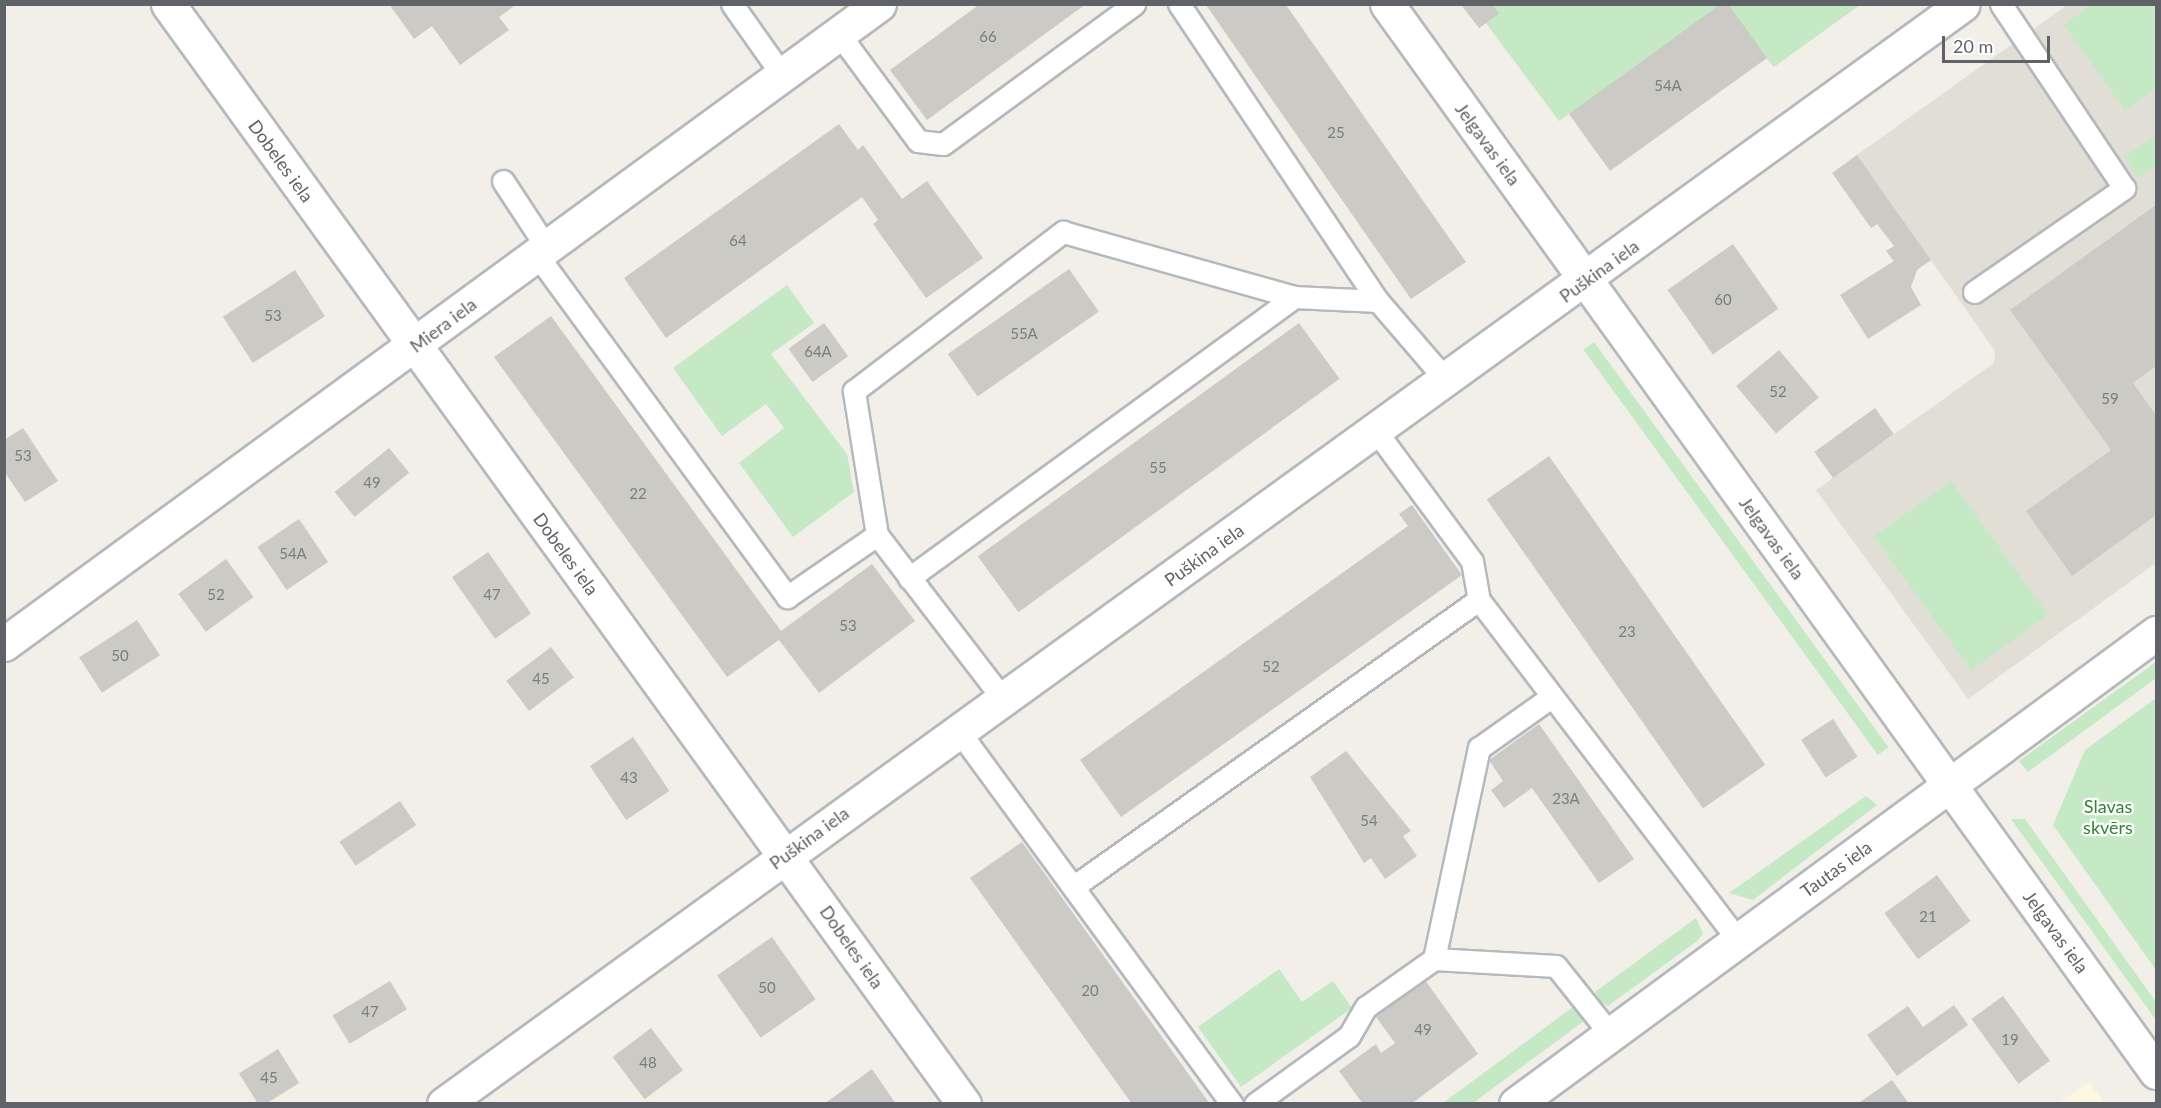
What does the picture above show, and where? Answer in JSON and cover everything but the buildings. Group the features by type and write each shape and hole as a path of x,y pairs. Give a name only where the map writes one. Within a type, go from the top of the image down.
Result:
{"street":[{"name":"Dobeles iela","path":"168,4 414,346 787,854 964,1104"},
{"name":"Miera iela","path":"4,644 879,4"},
{"name":"Jelgavas iela","path":"1387,4 2157,1072"},
{"name":"Puškina iela","path":"444,1104 958,730 1586,280 1963,4"},
{"name":"Tautas iela","path":"1516,1104 2157,633"}],"lane":[{"path":"732,4 782,75"},
{"path":"839,34 918,141 943,144 1134,4"},
{"path":"1179,4 1378,301 1446,380"},
{"path":"1974,292 2124,188 2001,4"},
{"path":"503,181 542,252 786,597 877,534"},
{"path":"1003,699 877,534 854,391 1063,232 1293,297 1378,301"},
{"path":"909,578 1293,297"},
{"path":"1376,431 1472,561 1479,600 1551,698 1738,940"},
{"path":"1073,887 1479,600"},
{"path":"1434,959 1479,748 1551,698"},
{"path":"958,730 1232,1104"},
{"path":"1255,1104 1349,1036 1366,1007 1434,959 1556,966 1610,1034"}],"shaded area":[{"path":"2067,5 2156,5 2156,563 1968,699 1816,490 1994,363 1995,351 1857,155"},
{"path":"2089,1082 2104,1103 2059,1103"}],"green space":[{"path":"2092,4 2156,5 2156,88 2125,110 2064,25"},
{"path":"1461,5 1860,5 1774,67 1766,58 1569,114 1559,121 1486,23 1479,28"},
{"path":"2156,135 2156,165 2138,178 2124,157"},
{"path":"787,285 814,323 771,354 847,454 854,492 793,537 739,463 784,428 766,404 722,436 673,368"},
{"path":"1594,342 1888,747 1878,755 1583,350"},
{"path":"1951,481 2048,614 1971,670 1874,537"},
{"path":"2156,662 2156,678 2028,772 2019,761"},
{"name":"Slavas skvērs","path":"2156,698 2156,970 2053,825 2085,750"},
{"path":"1866,796 1877,805 1753,900 1729,893"},
{"path":"2011,819 2025,819 2156,1002 2156,1020"},
{"path":"1696,918 1703,934 1697,941 1608,1006 1599,1001 1595,992"},
{"path":"1279,969 1302,1002 1333,981 1352,1008 1241,1087 1198,1027"},
{"path":"1573,1007 1584,1021 1473,1103 1443,1103"}]}
